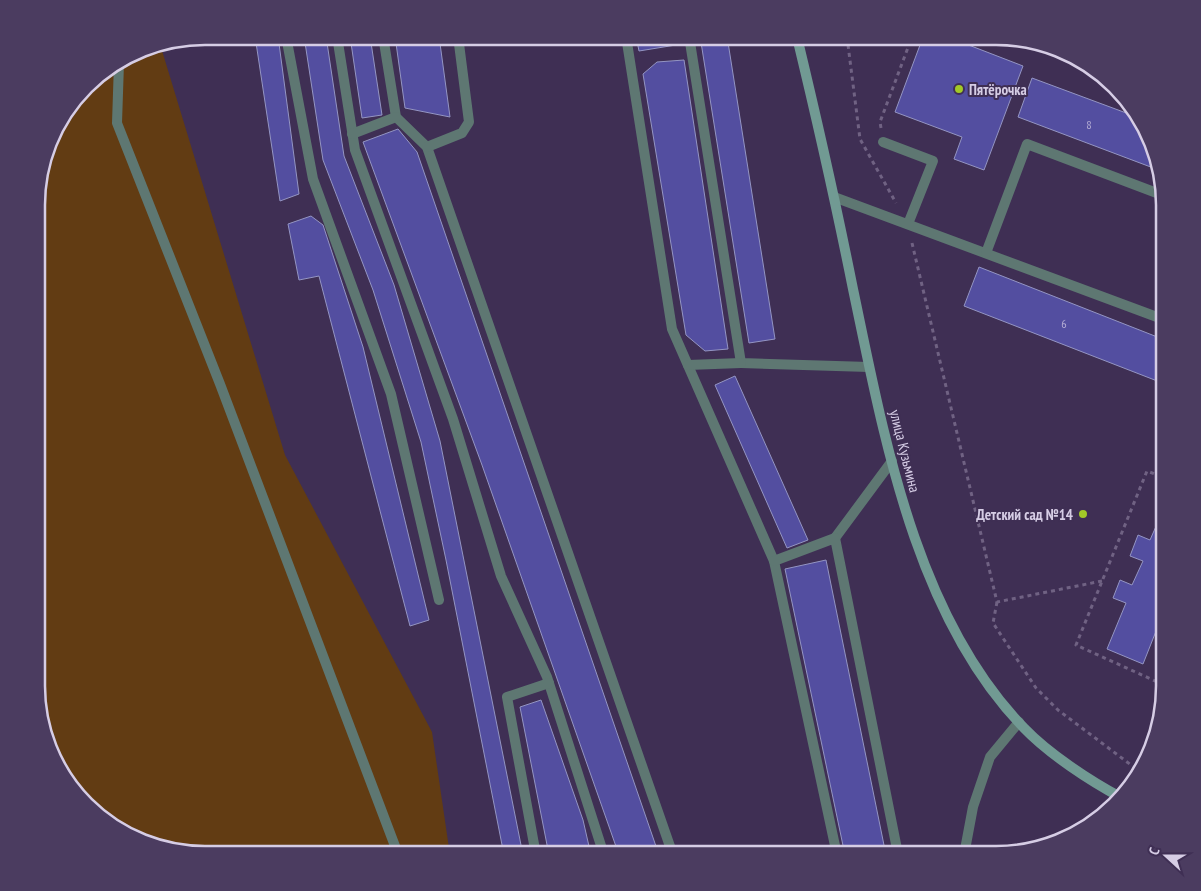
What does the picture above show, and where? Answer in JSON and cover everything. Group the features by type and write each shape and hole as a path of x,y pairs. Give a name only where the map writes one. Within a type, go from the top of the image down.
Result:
{"main road":[{"name":"улица Кузьмина","path":"799,45 897,486 917,544 946,614 965,649 988,684 1025,729 1065,762 1114,793"}],"lane":[{"path":"288,45 313,179 391,394 439,600"},
{"path":"338,45 355,150 453,419 501,576 549,683 601,846"},
{"path":"384,45 396,117 426,147 670,846"},
{"path":"426,147 462,133 469,122 459,45"},
{"path":"627,45 672,329 774,561 835,846"},
{"path":"690,45 741,363"},
{"path":"119,70 117,123 220,384 395,846"},
{"path":"352,134 396,117"},
{"path":"883,142 933,162 908,224"},
{"path":"986,253 1027,144 1156,193"},
{"path":"834,197 1156,317"},
{"path":"688,365 741,363 869,366"},
{"path":"774,561 835,538 892,461"},
{"path":"835,538 896,846"},
{"path":"535,846 508,697 549,683"},
{"path":"966,846 973,807 990,757 1019,722"}],"path":[{"path":"848,45 860,139 908,224 997,602 993,623 1036,688 1058,710 1134,768"},
{"path":"883,142 880,122 909,45"},
{"path":"1156,475 1147,471 1076,645 1156,681"},
{"path":"997,602 1102,581"}],"shaded area":[{"path":"162,52 285,455 432,732 449,846 195,846 174,843 134,829 108,813 92,799 72,775 57,747 50,727 45,696 46,184 57,144 66,125 92,92 125,66"}],"building":[{"path":"256,45 279,45 299,194 280,201"},
{"path":"305,45 327,45 344,156 394,285 440,441 521,846 502,846 421,442 373,290 323,160"},
{"path":"351,45 371,45 382,115 362,118"},
{"path":"396,45 440,45 450,117 405,108"},
{"path":"638,45 676,45 639,51"},
{"path":"701,45 728,45 775,339 749,343"},
{"name":"Пятёрочка","path":"920,45 969,45 1023,66 984,170 954,159 962,137 895,112"},
{"path":"684,60 728,349 705,351 686,335 643,74 657,62"},
{"path":"1032,78 1127,113 1144,144 1151,167 1018,117"},
{"path":"398,129 417,152 656,846 616,846 482,465 363,142"},
{"path":"311,216 323,225 363,347 429,620 410,626 319,276 299,280 288,224"},
{"path":"979,267 1156,336 1156,381 964,306"},
{"path":"735,376 808,540 787,548 715,385"},
{"path":"1156,526 1156,631 1143,664 1107,649 1126,603 1113,598 1120,580 1132,585 1143,561 1130,556 1138,535 1150,540"},
{"path":"826,560 884,846 843,846 785,569"},
{"path":"541,700 583,820 589,846 547,846 520,707"}],"place":[{"name":"Пятёрочка","path":"959,89"},
{"name":"Детский сад №14","path":"1083,514"}]}
